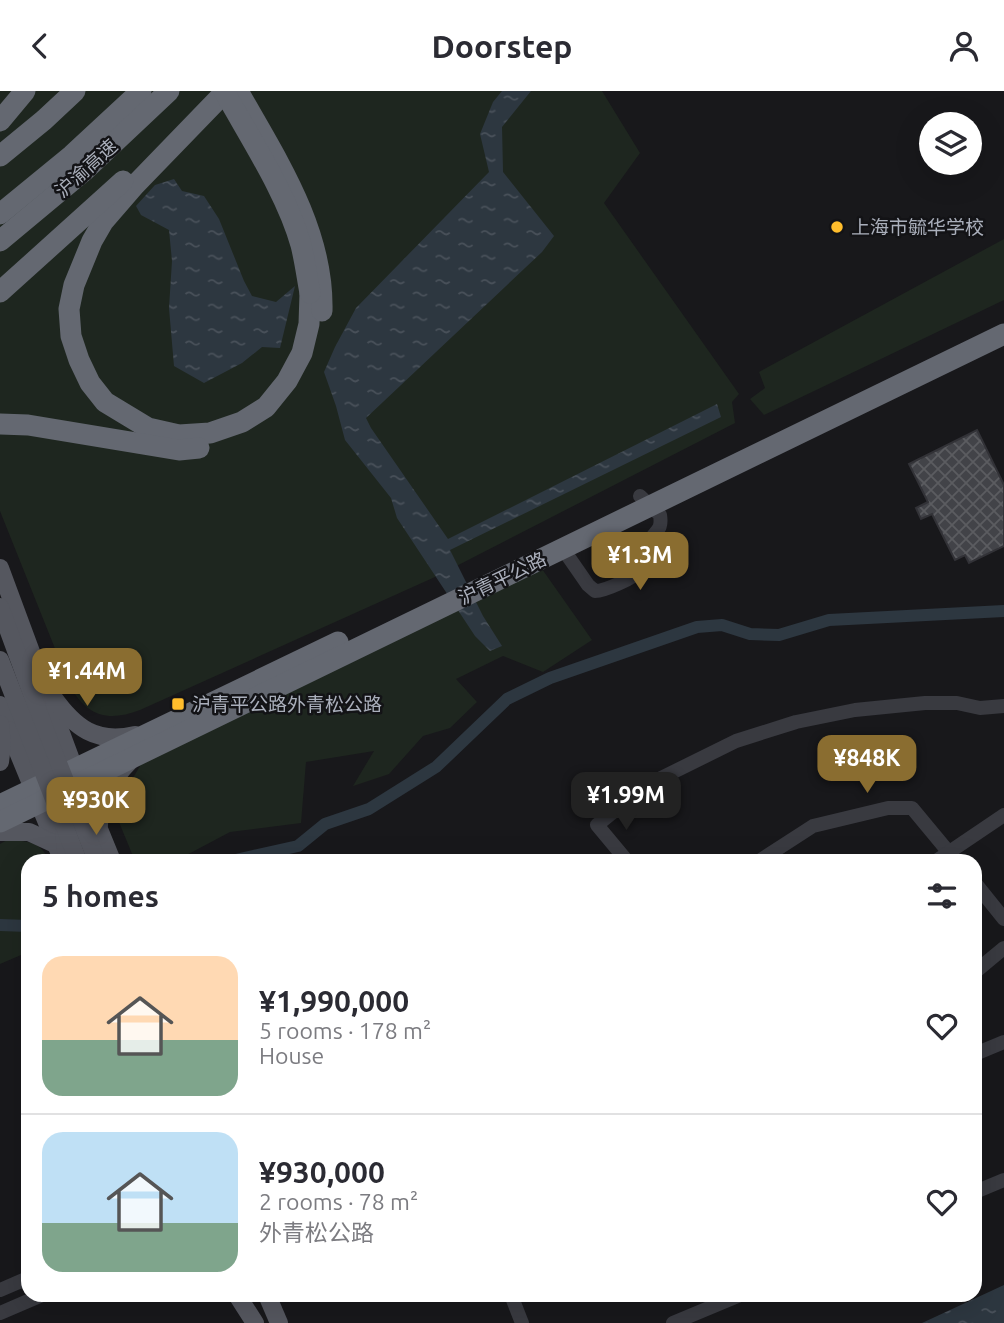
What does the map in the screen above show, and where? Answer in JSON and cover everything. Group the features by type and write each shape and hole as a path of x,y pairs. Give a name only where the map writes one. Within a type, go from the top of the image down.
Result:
{"highway":[{"path":"0,121 25,91"},
{"path":"0,156 75,91"},
{"name":"沪渝高速","path":"0,214 72,155 141,91"},
{"name":"沪渝高速","path":"0,241 84,171 169,91"},
{"path":"0,292 223,91"},
{"path":"0,424 28,425 179,450 213,446 247,434 274,416 297,389 314,358 321,325 316,293 292,221 258,152 223,91"},
{"path":"223,91 103,222 74,285 69,309 71,336 79,360 90,383 106,402 148,428 179,435 210,433 242,422 266,407 287,381 302,353 316,293 316,253 304,216 238,91"},
{"name":"沪青平公路","path":"66,781 133,758 444,598 819,417 1004,324"},
{"name":"沪青平公路","path":"477,582 563,549 645,501"},
{"name":"沪青平公路","path":"0,822 35,797 155,729 444,598"},
{"name":"沪青平公路","path":"0,805 35,797"}],"main road":[{"path":"0,568 46,694 66,781 65,854"},
{"path":"0,607 48,738 104,854"},
{"path":"0,660 76,854"},
{"path":"34,661 62,710 81,728 107,738 155,729"},
{"path":"0,706 31,750 66,781 89,818 104,854"},
{"path":"0,706 35,797 61,854"},
{"path":"0,720 0,762"},
{"path":"104,854 99,822 101,807 116,775 133,758"},
{"path":"0,832 29,832 55,844"},
{"path":"241,1302 256,1323"},
{"path":"248,1302 256,1323"},
{"path":"270,1302 280,1323"},
{"path":"276,1302 280,1323"}],"street":[{"path":"563,549 595,591 604,590 638,573 649,540 660,527 661,517 645,501"},
{"path":"621,854 597,825 645,786 736,741 796,722 855,710 925,703 957,703 980,708 1004,706"},
{"path":"770,854 813,826 888,808 912,808 951,854"},
{"path":"955,854 1004,815"},
{"path":"982,892 1004,919"},
{"path":"982,966 1004,948"},
{"path":"982,1051 1004,1042"},
{"path":"982,1189 1004,1180"},
{"path":"0,1290 21,1281"},
{"path":"0,1313 26,1302"},
{"path":"514,1302 522,1323"},
{"path":"673,1323 723,1302"}],"shaded area":[{"path":"0,91 602,91 640,153 604,203 739,394 732,402 735,423 435,577 140,710 109,716 91,710 70,686 0,511"},
{"path":"1004,239 1004,300 764,415 750,399 765,388 759,372"},
{"path":"542,569 592,640 543,672 503,656 456,679 477,702 450,728 423,736 389,774 353,786 374,751 306,762 301,823 230,832 189,854 132,854 114,810 143,761"},
{"path":"9,839 28,842 38,846 46,854 21,854 21,955 0,964 0,844"}],"water":[{"path":"502,91 531,91 502,127 503,172 554,236 542,252 366,418 371,428 448,539 717,404 721,417 450,550 483,616 502,646 490,651 475,636 397,518 391,498 345,440 324,372 356,308 489,172 480,134 493,102"},
{"path":"174,179 182,191 204,196 219,219 252,296 276,302 295,286 280,348 262,347 242,363 204,383 174,366 169,308 172,261 169,230 141,215 136,206 155,185"},
{"path":"1004,1285 1004,1323 922,1323 967,1302 982,1302 982,1295"}],"building":[{"path":"977,430 1004,485 1004,546 969,563 965,555 955,560 932,514 921,519 916,508 928,502 909,464"}],"waterway":[{"path":"262,854 298,846 325,824 369,809 436,767 507,699 550,678 697,627 722,625 750,634 779,635 829,620 1004,611"},
{"path":"0,925 21,926"}],"place":[{"name":"上海市毓华学校","path":"837,227"},
{"name":"沪青平公路外青松公路","path":"178,704"}]}
